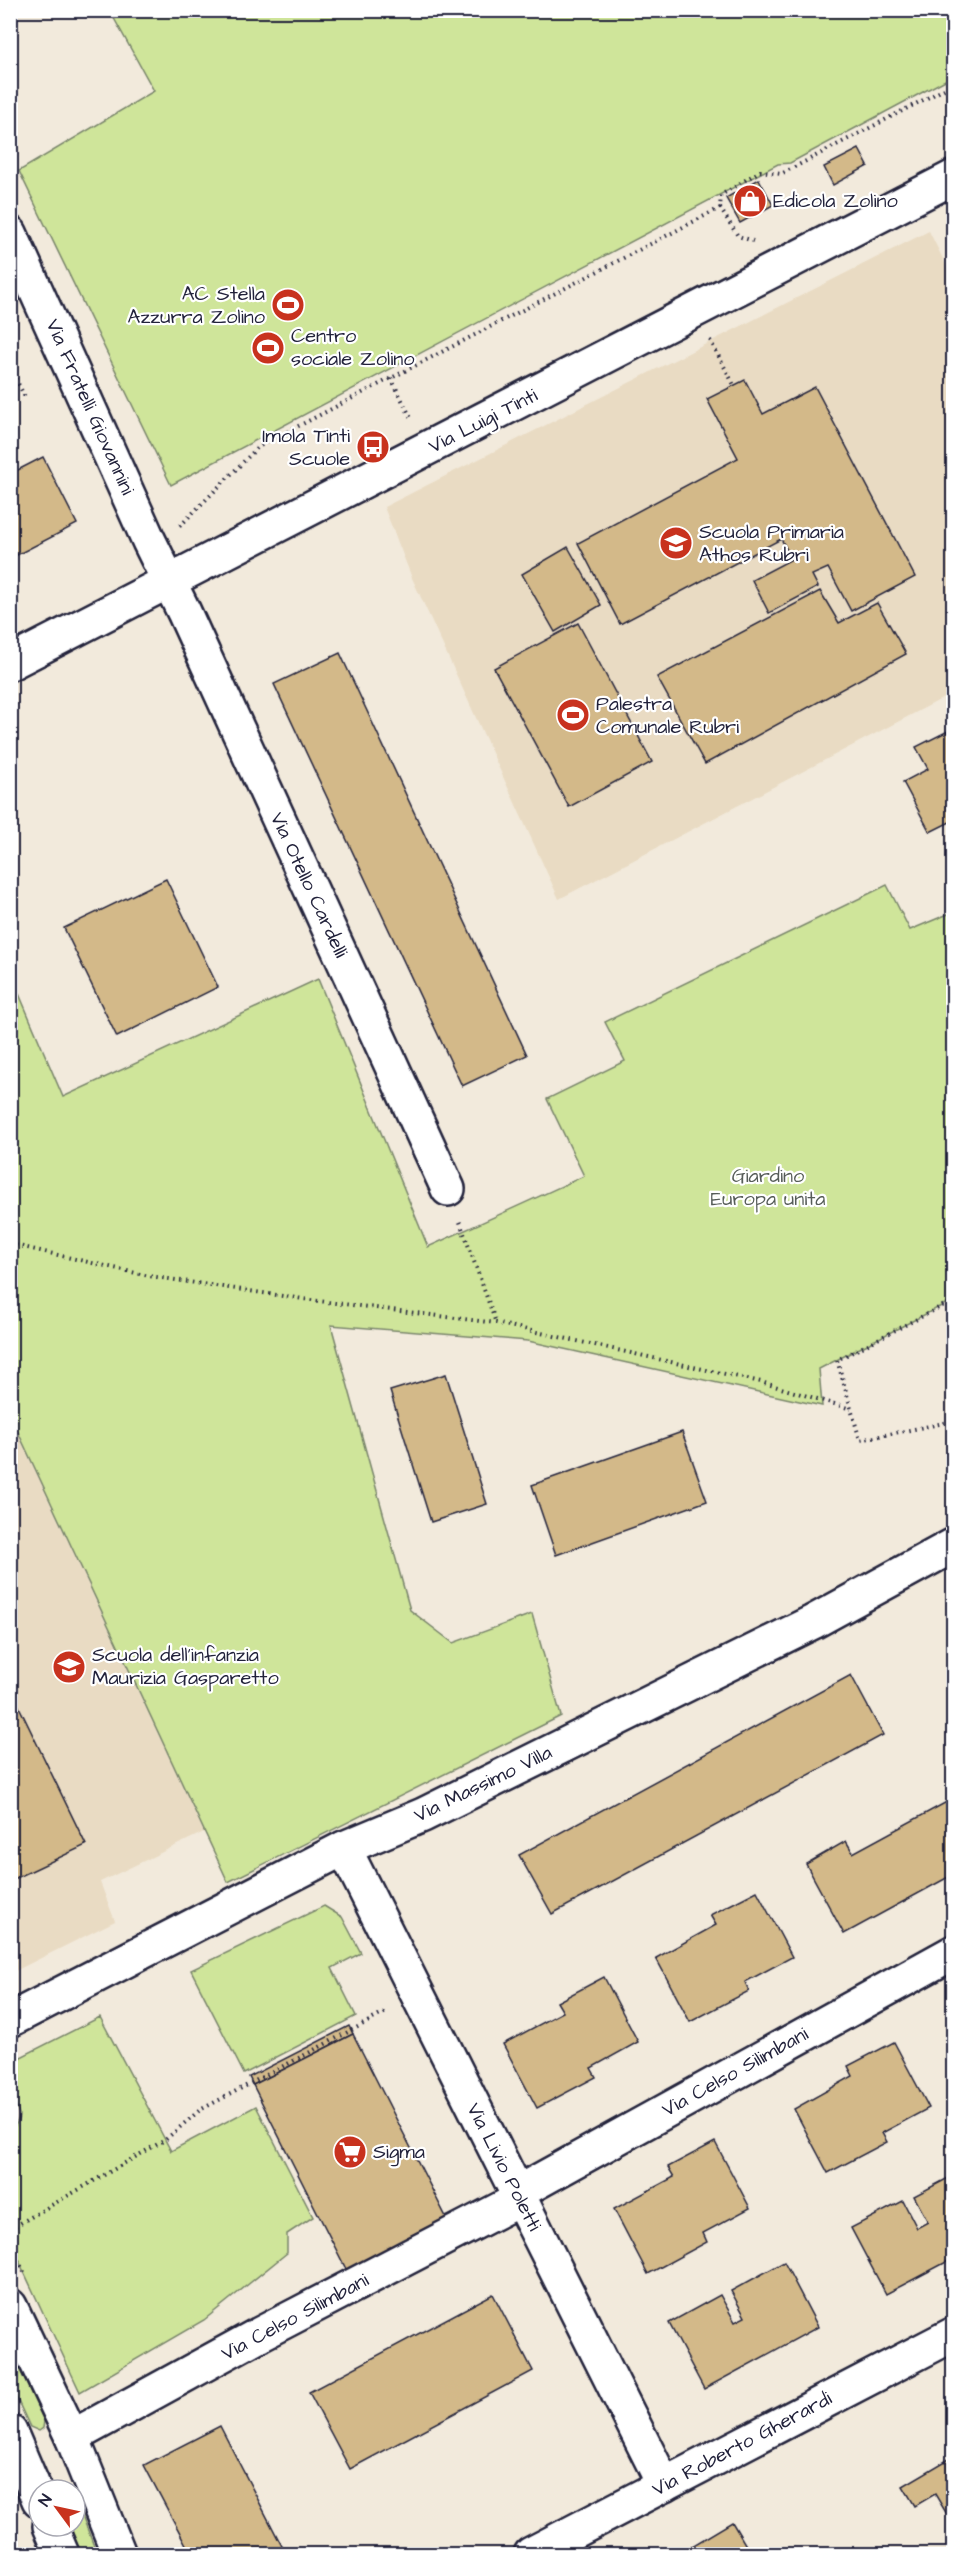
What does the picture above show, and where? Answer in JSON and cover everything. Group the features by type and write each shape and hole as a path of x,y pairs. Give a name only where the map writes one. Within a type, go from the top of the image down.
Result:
{"street":[{"name":"Via Luigi Tinti","path":"10,663 954,177"},
{"name":"Via Fratelli Giovannini","path":"10,232 149,541 170,582"},
{"name":"Via Otello Cardelli","path":"170,582 448,1189"},
{"name":"Via Massimo Villa","path":"10,2020 344,1848 423,1815 813,1622 954,1545"},
{"name":"Via Livio Poletti","path":"344,1848 664,2485"},
{"name":"Via Celso Silimbani","path":"72,2437 519,2196 954,1952"},
{"path":"20,2294 72,2437 119,2554"},
{"name":"Via Roberto Gherardi","path":"531,2554 954,2334"},
{"path":"10,2432 30,2478"},
{"path":"55,2538 62,2554"}],"path":[{"path":"149,541 178,527 258,447 720,208 721,195 760,171 782,174 954,84"},
{"path":"708,336 734,385"},
{"path":"10,368 25,397"},
{"path":"448,1189 496,1323"},
{"path":"10,1244 149,1276 496,1323 761,1382 851,1409"},
{"path":"954,1300 837,1360 860,1440 954,1421"},
{"path":"10,2229 165,2140 200,2110 362,2024"},
{"path":"10,2244 20,2294"}],"shaded area":[{"name":"Scuola Primaria Athos Rubri","path":"929,231 953,279 953,693 559,899 412,578 384,507"},
{"name":"Scuola dell'infanzia Maurizia Gasparetto","path":"10,1417 204,1832 100,1882 115,1921 11,1973"}],"green space":[{"name":"AC Stella Azzurra Zolino","path":"110,11 953,11 953,76 790,163 778,164 171,485 19,171 154,91"},
{"name":"Giardino Europa unita","path":"887,885 910,930 953,912 953,1300 819,1369 822,1406 528,1341 331,1325 410,1610 453,1643 532,1614 561,1716 228,1882 11,1417 11,975 63,1097 318,979 428,1247 584,1176 547,1099 625,1061 605,1022"},
{"path":"324,1906 342,1917 361,1953 332,1968 356,2016 244,2074 191,1970"},
{"path":"100,2017 171,2151 256,2106 313,2217 287,2234 287,2253 204,2320 80,2392 11,2244 11,2131 19,2115 10,2092 10,2077 11,2062"},
{"path":"11,2351 44,2421 43,2428 39,2431 30,2427 11,2386"},
{"path":"87,2528 97,2554 81,2554 75,2538 87,2538"}],"building":[{"path":"859,149 868,166 833,185 824,167"},
{"name":"Edicola Zolino","path":"759,179 773,205 740,223 726,198"},
{"path":"745,380 763,414 815,387 915,577 851,611 828,568 812,575 818,587 769,613 752,580 792,559 781,539 620,624 578,543 738,458 707,399"},
{"path":"43,457 77,524 13,557 10,552 10,474"},
{"path":"568,547 601,605 555,632 522,574"},
{"path":"820,591 839,623 877,603 906,654 705,764 657,677"},
{"name":"Palestra Comunale Rubri","path":"578,623 652,762 569,807 494,668"},
{"path":"340,653 527,1055 462,1086 274,684"},
{"path":"954,728 954,820 930,832 903,782 928,769 916,747"},
{"path":"166,879 218,987 117,1037 64,928"},
{"path":"446,1374 487,1504 431,1522 390,1391"},
{"path":"682,1432 707,1501 556,1555 532,1485"},
{"path":"851,1675 883,1735 552,1914 519,1855"},
{"path":"10,1688 86,1845 10,1881"},
{"path":"954,1798 954,1874 844,1934 806,1864 846,1841 853,1853"},
{"path":"757,1891 792,1957 745,1982 749,1991 690,2022 656,1958 716,1925 710,1915"},
{"path":"604,1977 638,2042 591,2068 596,2077 537,2108 503,2044 563,2012 557,2002"},
{"path":"349,2026 353,2034 253,2085 249,2077"},
{"name":"Sigma","path":"353,2034 447,2219 347,2271 253,2085"},
{"path":"894,2042 929,2108 882,2133 887,2142 828,2173 794,2109 853,2076 848,2066"},
{"path":"715,2142 750,2208 703,2233 707,2242 648,2274 614,2209 674,2177 668,2167"},
{"path":"954,2175 954,2258 886,2294 851,2228 903,2201 917,2228 928,2222 914,2196"},
{"path":"784,2262 818,2327 704,2389 669,2323 720,2295 735,2322 745,2317 731,2291"},
{"path":"493,2294 533,2371 350,2469 309,2392"},
{"path":"220,2426 286,2554 191,2554 144,2465"},
{"path":"954,2456 954,2526 935,2494 915,2506 903,2486"},
{"path":"732,2522 751,2554 683,2554 682,2552"}],"place":[{"name":"Edicola Zolino","path":"750,201"},
{"name":"AC Stella Azzurra Zolino","path":"288,305"},
{"name":"Centro sociale Zolino","path":"268,348"},
{"name":"Imola Tinti Scuole","path":"373,447"},
{"name":"Scuola Primaria Athos Rubri","path":"676,543"},
{"name":"Palestra Comunale Rubri","path":"573,715"},
{"name":"Scuola dell'infanzia Maurizia Gasparetto","path":"69,1667"},
{"name":"Sigma","path":"350,2152"}]}
